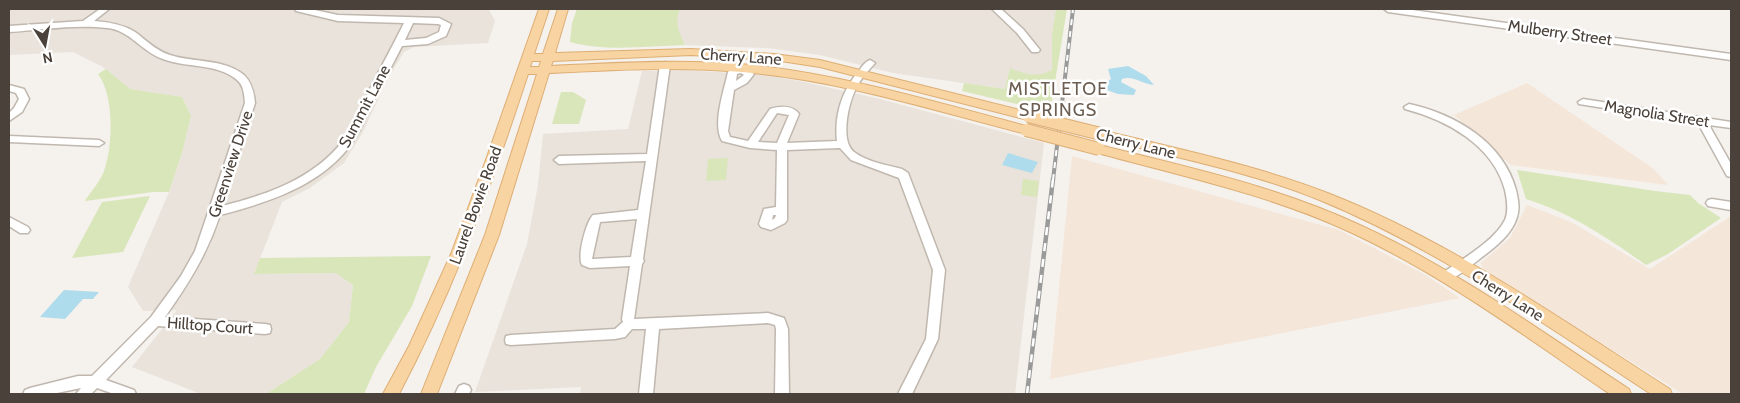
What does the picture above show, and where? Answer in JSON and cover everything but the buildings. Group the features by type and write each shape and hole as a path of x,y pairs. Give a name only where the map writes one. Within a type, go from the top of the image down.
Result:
{"main road":[{"name":"Laurel Bowie Road","path":"390,394 420,341 461,246 544,9"},
{"name":"Laurel Bowie Road","path":"430,394 492,235 563,9"},
{"name":"Cherry Lane","path":"525,64 549,57 691,52 749,55 805,61 1256,173 1306,190 1385,224 1460,265 1664,394"},
{"name":"Cherry Lane","path":"525,64 545,70 665,65 744,69 799,76 1026,130 1234,183 1281,199 1363,232 1445,277 1624,394"}],"street":[{"path":"84,25 104,9"},
{"path":"299,9 333,18 439,21 445,23 446,29 441,36 432,40 399,43"},
{"path":"996,9 1016,26 1035,50"},
{"name":"Mulberry Street","path":"1388,9 1731,57"},
{"name":"Summit Lane","path":"216,212 257,201 287,189 308,177 334,158 348,141 409,21"},
{"name":"Greenview Drive","path":"9,29 109,25 124,29 164,57 226,69 245,82 249,88 250,103 216,212 194,264 155,321 83,394"},
{"path":"749,55 744,69 749,74 747,78 729,89 723,135 729,141 751,144 819,147 843,144"},
{"path":"870,63 851,87 842,112 843,144 850,154 904,176 938,264 939,277 932,339 905,394"},
{"path":"630,323 628,314 638,261 665,65"},
{"path":"9,88 20,91 24,99 18,110 9,118"},
{"name":"Magnolia Street","path":"1583,102 1731,125"},
{"path":"1409,107 1436,114 1470,135 1501,168 1511,189 1513,208 1508,226 1496,239 1445,277"},
{"path":"751,144 772,114 780,110 791,111 794,114 783,138 782,210"},
{"path":"1701,120 1731,173"},
{"path":"9,139 99,143"},
{"path":"560,160 652,157"},
{"path":"1712,203 1731,206"},
{"path":"638,261 590,264 586,262 586,257 593,222 597,218 644,214"},
{"path":"9,221 24,230"},
{"path":"630,323 638,325 774,318 780,322 782,329 782,394"},
{"name":"Hilltop Court","path":"155,321 265,329"},
{"path":"510,340 620,333 630,323"},
{"path":"646,394 653,324"},
{"path":"30,394 78,382 96,382 129,394"}],"shaded area":[{"path":"9,9 489,9 495,21 488,43 414,47 404,52 388,78 363,132 344,163 310,188 282,202 254,274 337,273 353,285 349,322 320,359 266,394 201,394 132,367 177,310 143,311 128,287 169,192 182,153 191,116 182,97 130,89 103,67 73,52 9,55"},
{"path":"680,9 1056,9 1052,33 1052,70 1042,76 1020,73 1010,69 1005,89 893,73 820,55 767,48 685,45 677,29 677,16"},
{"path":"683,70 767,75 804,82 880,99 1044,143 1015,394 580,394 581,387 475,392 527,244 538,185 543,134 628,129 642,71"},
{"path":"1527,83 1654,169 1668,185 1511,165 1454,115"},
{"path":"1072,156 1339,230 1424,274 1460,298 1050,379"},
{"path":"1527,205 1571,222 1650,269 1731,216 1731,394 1683,394 1483,269 1481,263 1510,238"}],"green space":[{"path":"577,9 680,9 677,23 685,45 612,48 570,42 572,23"},
{"path":"1056,9 1067,9 1050,112 962,91 964,83 1005,89 1010,68 1031,74 1042,74 1052,70 1052,33"},
{"path":"106,69 130,89 182,97 191,116 182,153 169,192 153,192 85,201 101,177 110,146 111,133 107,94 98,74"},
{"path":"561,92 573,92 586,100 579,124 552,124"},
{"path":"728,158 726,180 706,181 708,159"},
{"path":"1517,170 1690,195 1698,203 1721,218 1668,254 1646,265 1574,219 1526,199"},
{"path":"1023,179 1039,181 1037,197 1021,195"},
{"path":"150,196 123,252 72,258 102,202"},
{"path":"431,256 412,306 376,367 364,394 266,394 320,359 349,322 353,285 336,273 254,274 260,258"}],"water":[{"path":"1128,66 1146,76 1154,85 1126,78 1122,79 1121,82 1136,90 1134,95 1118,94 1104,89 1103,85 1111,79 1108,69"},
{"path":"1008,153 1038,162 1032,173 1002,165"},
{"path":"64,290 99,292 93,299 83,299 65,319 40,317"}],"railway":[{"path":"1053,180 1073,9"},
{"path":"1027,394 1053,179"}],"district":[{"name":"MISTLETOE SPRINGS","path":"1058,99"}]}
